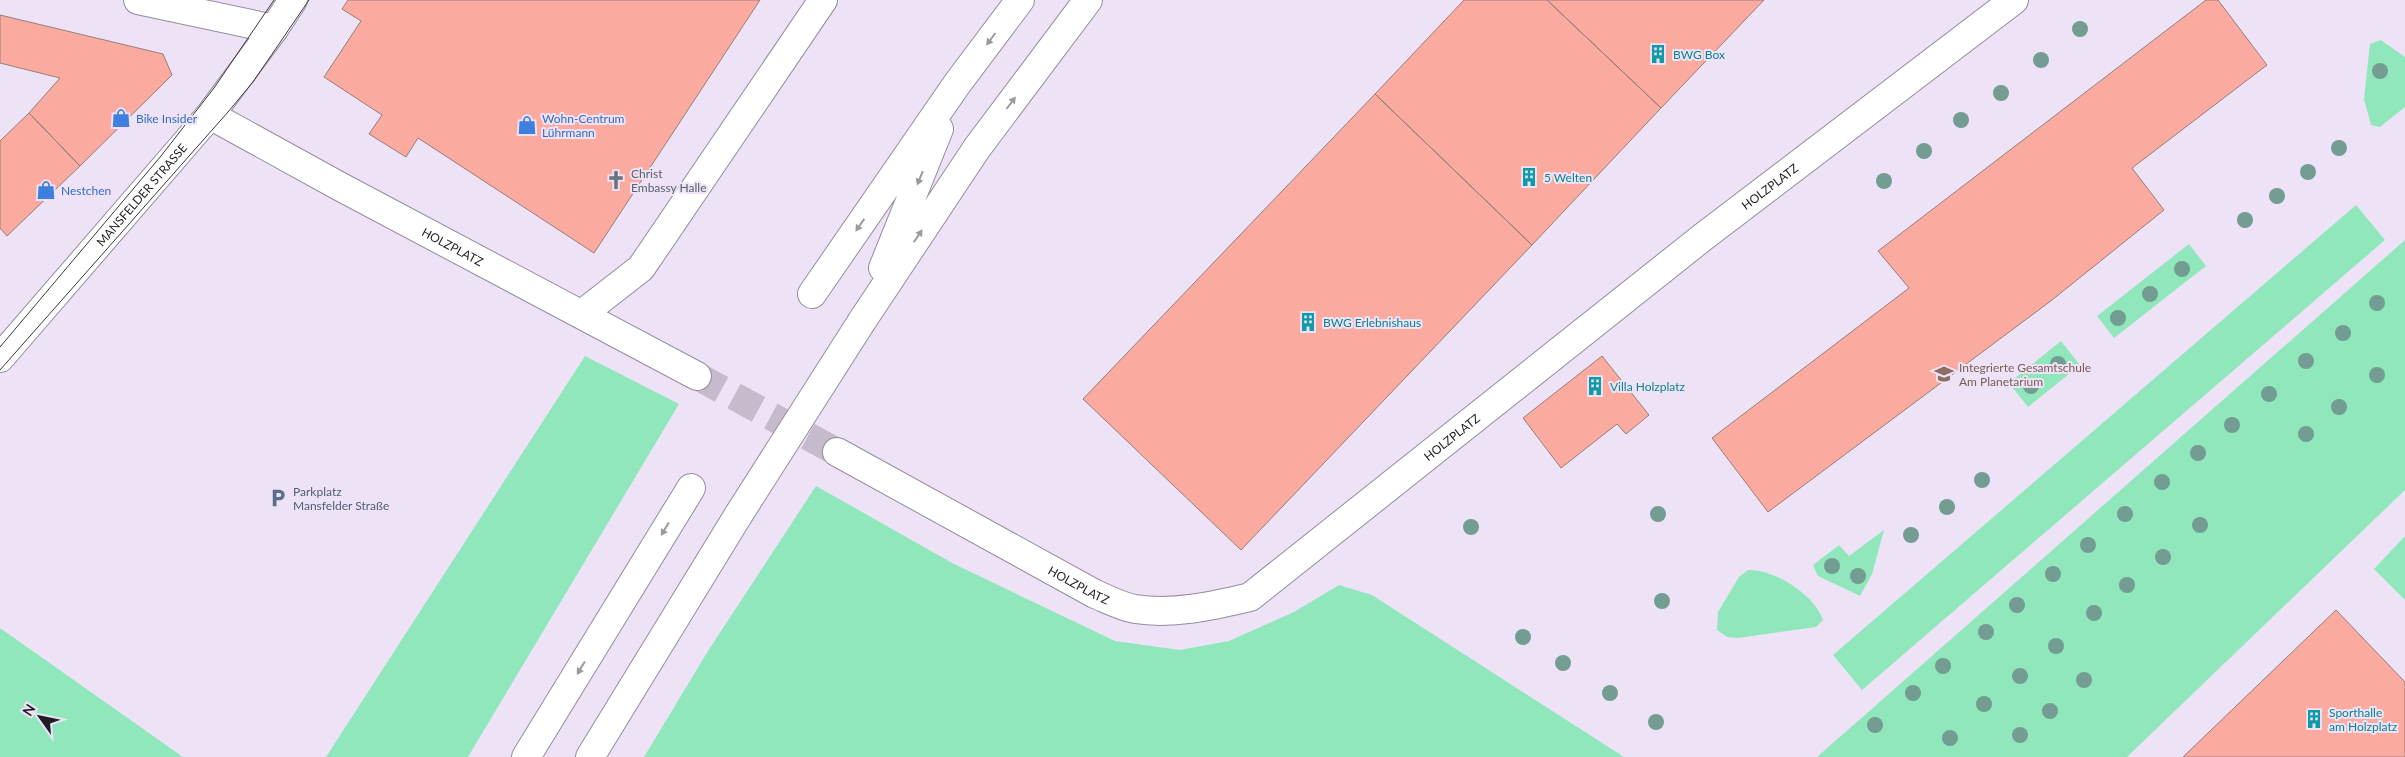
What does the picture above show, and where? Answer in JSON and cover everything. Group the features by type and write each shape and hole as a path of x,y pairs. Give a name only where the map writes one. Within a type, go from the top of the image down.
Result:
{"street":[{"path":"138,0 274,29"},
{"name":"MANSFELDER STRASSE","path":"0,358 210,115 294,0"},
{"path":"582,314 641,268 823,0"},
{"path":"812,294 957,84 1020,0"},
{"path":"590,757 739,514 862,321 977,148 1088,0"},
{"name":"HOLZPLATZ","path":"836,452 1095,594 1133,609 1166,610 1216,605 1250,597 1702,237 2014,0"},
{"path":"862,321 957,84"},
{"name":"HOLZPLATZ","path":"210,115 339,186 697,376"},
{"path":"526,757 691,488"}],"green space":[{"path":"2381,40 2405,57 2405,107 2380,127 2371,125 2364,99 2370,44"},
{"path":"2356,205 2385,240 1862,690 1833,655"},
{"path":"2405,240 2405,490 2127,757 1817,757"},
{"path":"2189,244 2206,266 2114,338 2097,316"},
{"path":"2061,341 2080,365 2028,407 2009,383"},
{"path":"585,356 679,404 468,757 326,757"},
{"path":"816,486 954,564 1115,641 1180,650 1229,641 1294,612 1339,585 1372,595 1624,757 644,757 708,651"},
{"path":"1884,530 1872,574 1860,596 1818,576 1813,565 1839,545 1849,556"},
{"path":"2405,536 2405,600 2374,569"},
{"path":"1748,570 1770,574 1792,585 1812,602 1823,620 1816,627 1738,638 1727,637 1717,630 1718,612 1739,577"},
{"path":"0,628 183,757 0,757"}],"building":[{"name":"Wohn-Centrum Lührmann","path":"348,0 760,0 594,253 418,138 406,157 369,134 382,115 324,77 361,21 342,9"},
{"name":"5 Welten","path":"1464,0 1547,0 1661,108 1532,245 1375,94"},
{"name":"BWG Box","path":"1547,0 1764,0 1661,108"},
{"name":"Integrierte Gesamtschule Am Planetarium","path":"2206,0 2218,0 2267,65 2132,168 2164,210 2052,300 1768,512 1712,438 1909,288 1878,251"},
{"path":"0,15 163,54 172,75 80,166 29,113 60,78 0,63"},
{"name":"BWG Erlebnishaus","path":"1375,94 1532,245 1241,550 1083,399"},
{"path":"29,113 80,166 7,236 0,228 0,141"},
{"name":"Villa Holzplatz","path":"1602,356 1649,415 1626,434 1617,424 1561,468 1523,418"},
{"name":"Sporthalle am Holzplatz","path":"2336,610 2405,682 2405,757 2183,757"}],"tunnel":[{"path":"697,376 837,452"}],"tram line":[{"path":"0,347 161,156 214,88 274,0"},
{"path":"0,370 228,112 253,82 309,0"}],"place":[{"name":"BWG Box","path":"1658,54"},
{"name":"Bike Insider","path":"121,118"},
{"name":"Wohn-Centrum Lührmann","path":"527,125"},
{"name":"5 Welten","path":"1529,177"},
{"name":"Christ Embassy Halle","path":"616,180"},
{"name":"Nestchen","path":"46,190"},
{"name":"BWG Erlebnishaus","path":"1308,322"},
{"name":"Integrierte Gesamtschule Am Planetarium","path":"1944,374"},
{"name":"Villa Holzplatz","path":"1595,386"},
{"name":"Parkplatz Mansfelder Straße","path":"278,498"},
{"name":"Sporthalle am Holzplatz","path":"2314,719"}]}
